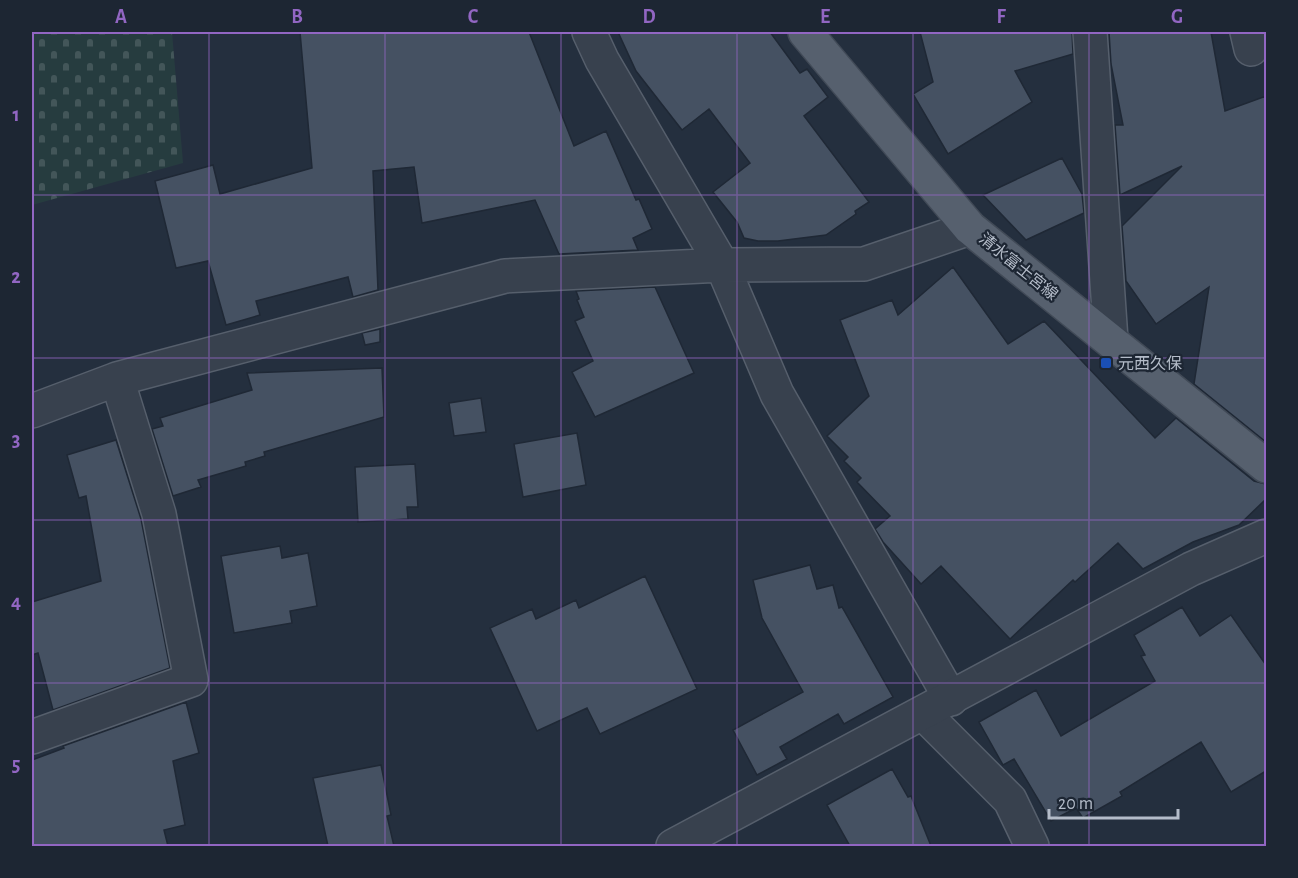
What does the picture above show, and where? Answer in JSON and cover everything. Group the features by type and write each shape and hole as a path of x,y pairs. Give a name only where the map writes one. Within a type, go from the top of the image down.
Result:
{"main road":[{"name":"清水富士宮線","path":"805,32 970,228 1266,466"}],"street":[{"path":"589,32 722,265 777,394 937,706 1010,800 1032,846"},
{"path":"1090,32 1111,340"},
{"path":"32,411 117,380 505,276 722,265 864,264 970,228"},
{"path":"32,738 191,681 159,514 117,380"},
{"path":"673,846 1191,568 1266,536"}],"green space":[{"path":"32,32 172,32 183,163 32,205"}],"building":[{"path":"300,32 529,32 574,146 606,131 636,200 639,199 652,229 633,238 638,250 559,254 535,200 422,223 414,167 373,171 378,290 353,297 348,277 256,301 260,315 226,325 208,261 176,268 155,181 213,165 220,194 312,168"},
{"path":"618,32 770,32 800,73 807,69 828,97 804,116 869,202 826,235 778,241 744,238 737,222 713,192 750,163 709,109 682,130 636,71"},
{"path":"920,32 1072,32 1073,54 1015,71 1032,102 948,154 913,94 933,82"},
{"path":"1109,32 1211,32 1225,111 1266,96 1266,442 1194,384 1209,287 1156,324 1126,281 1122,226 1182,166 1120,195 1115,125 1123,125 1111,64"},
{"path":"1062,158 1082,194 1084,213 1026,240 983,195"},
{"path":"953,267 1008,344 1044,321 1155,438 1176,418 1254,481 1266,484 1266,499 1239,525 1193,542 1143,569 1118,543 1075,582 1073,580 1010,639 941,566 921,584 883,542 875,529 890,516 857,482 861,478 844,461 848,457 827,436 869,396 840,320 892,300 898,315"},
{"path":"655,287 694,373 595,417 572,372 593,361 575,321 584,317 576,291"},
{"path":"380,329 380,342 365,345 362,333"},
{"path":"382,368 384,417 264,452 265,456 245,462 246,466 198,480 201,487 173,496 152,429 163,426 160,418 252,390 247,373"},
{"path":"481,398 486,432 454,436 449,403"},
{"path":"577,433 586,485 523,497 514,444"},
{"path":"116,440 141,519 170,668 53,710 38,653 32,655 32,602 101,581 86,496 79,498 67,455"},
{"path":"415,464 418,507 407,507 408,519 358,522 355,467"},
{"path":"280,546 282,558 308,553 317,606 290,611 292,623 234,633 221,556"},
{"path":"810,565 817,589 833,585 839,608 842,607 893,697 844,724 838,714 780,747 787,759 757,775 733,730 803,692 762,618 753,580"},
{"path":"645,576 697,689 600,734 587,708 537,731 490,628 532,609 536,619 576,600 579,608"},
{"path":"1182,607 1200,636 1231,615 1266,665 1266,771 1231,792 1201,742 1120,792 1122,796 1083,818 1076,808 1051,821 1014,759 1003,765 979,722 1036,690 1061,736 1155,681 1141,656 1145,655 1134,635"},
{"path":"186,702 199,753 173,761 185,825 164,830 168,846 32,846 32,760 64,748 63,746"},
{"path":"381,765 391,815 387,816 394,846 328,846 313,778"},
{"path":"892,769 908,797 911,796 931,846 850,846 827,805"}],"place":[{"name":"元西久保","path":"1106,363"}]}
